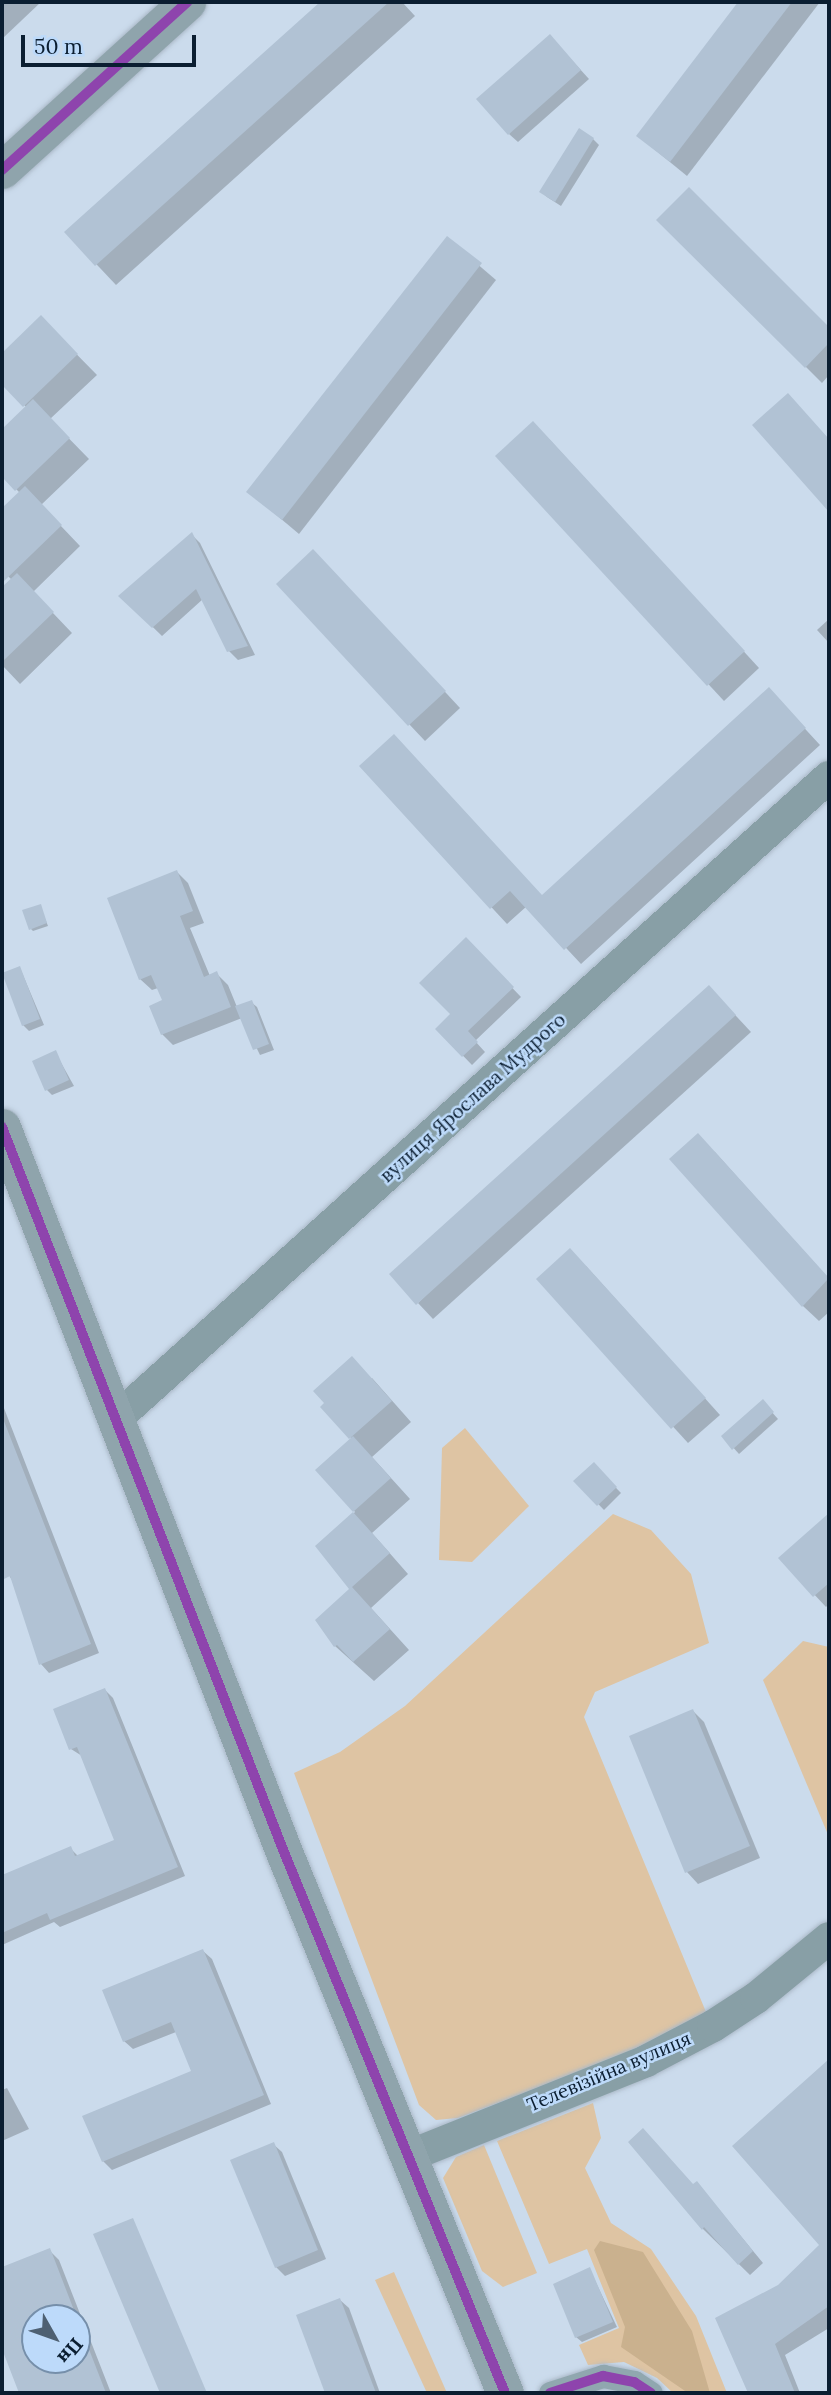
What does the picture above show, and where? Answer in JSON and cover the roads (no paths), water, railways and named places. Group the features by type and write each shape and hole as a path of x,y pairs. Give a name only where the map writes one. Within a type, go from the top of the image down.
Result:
{"main road":[{"path":"2,170 187,2"},
{"path":"2,1127 284,1852 505,2393"}],"street":[{"name":"вулиця Ярослава Мудрого","path":"117,1418 829,777"},
{"name":"Телевізійна вулиця","path":"409,2156 646,2061 702,2032 756,1998 829,1938"},
{"path":"550,2393 603,2376 634,2382 651,2393"}]}
